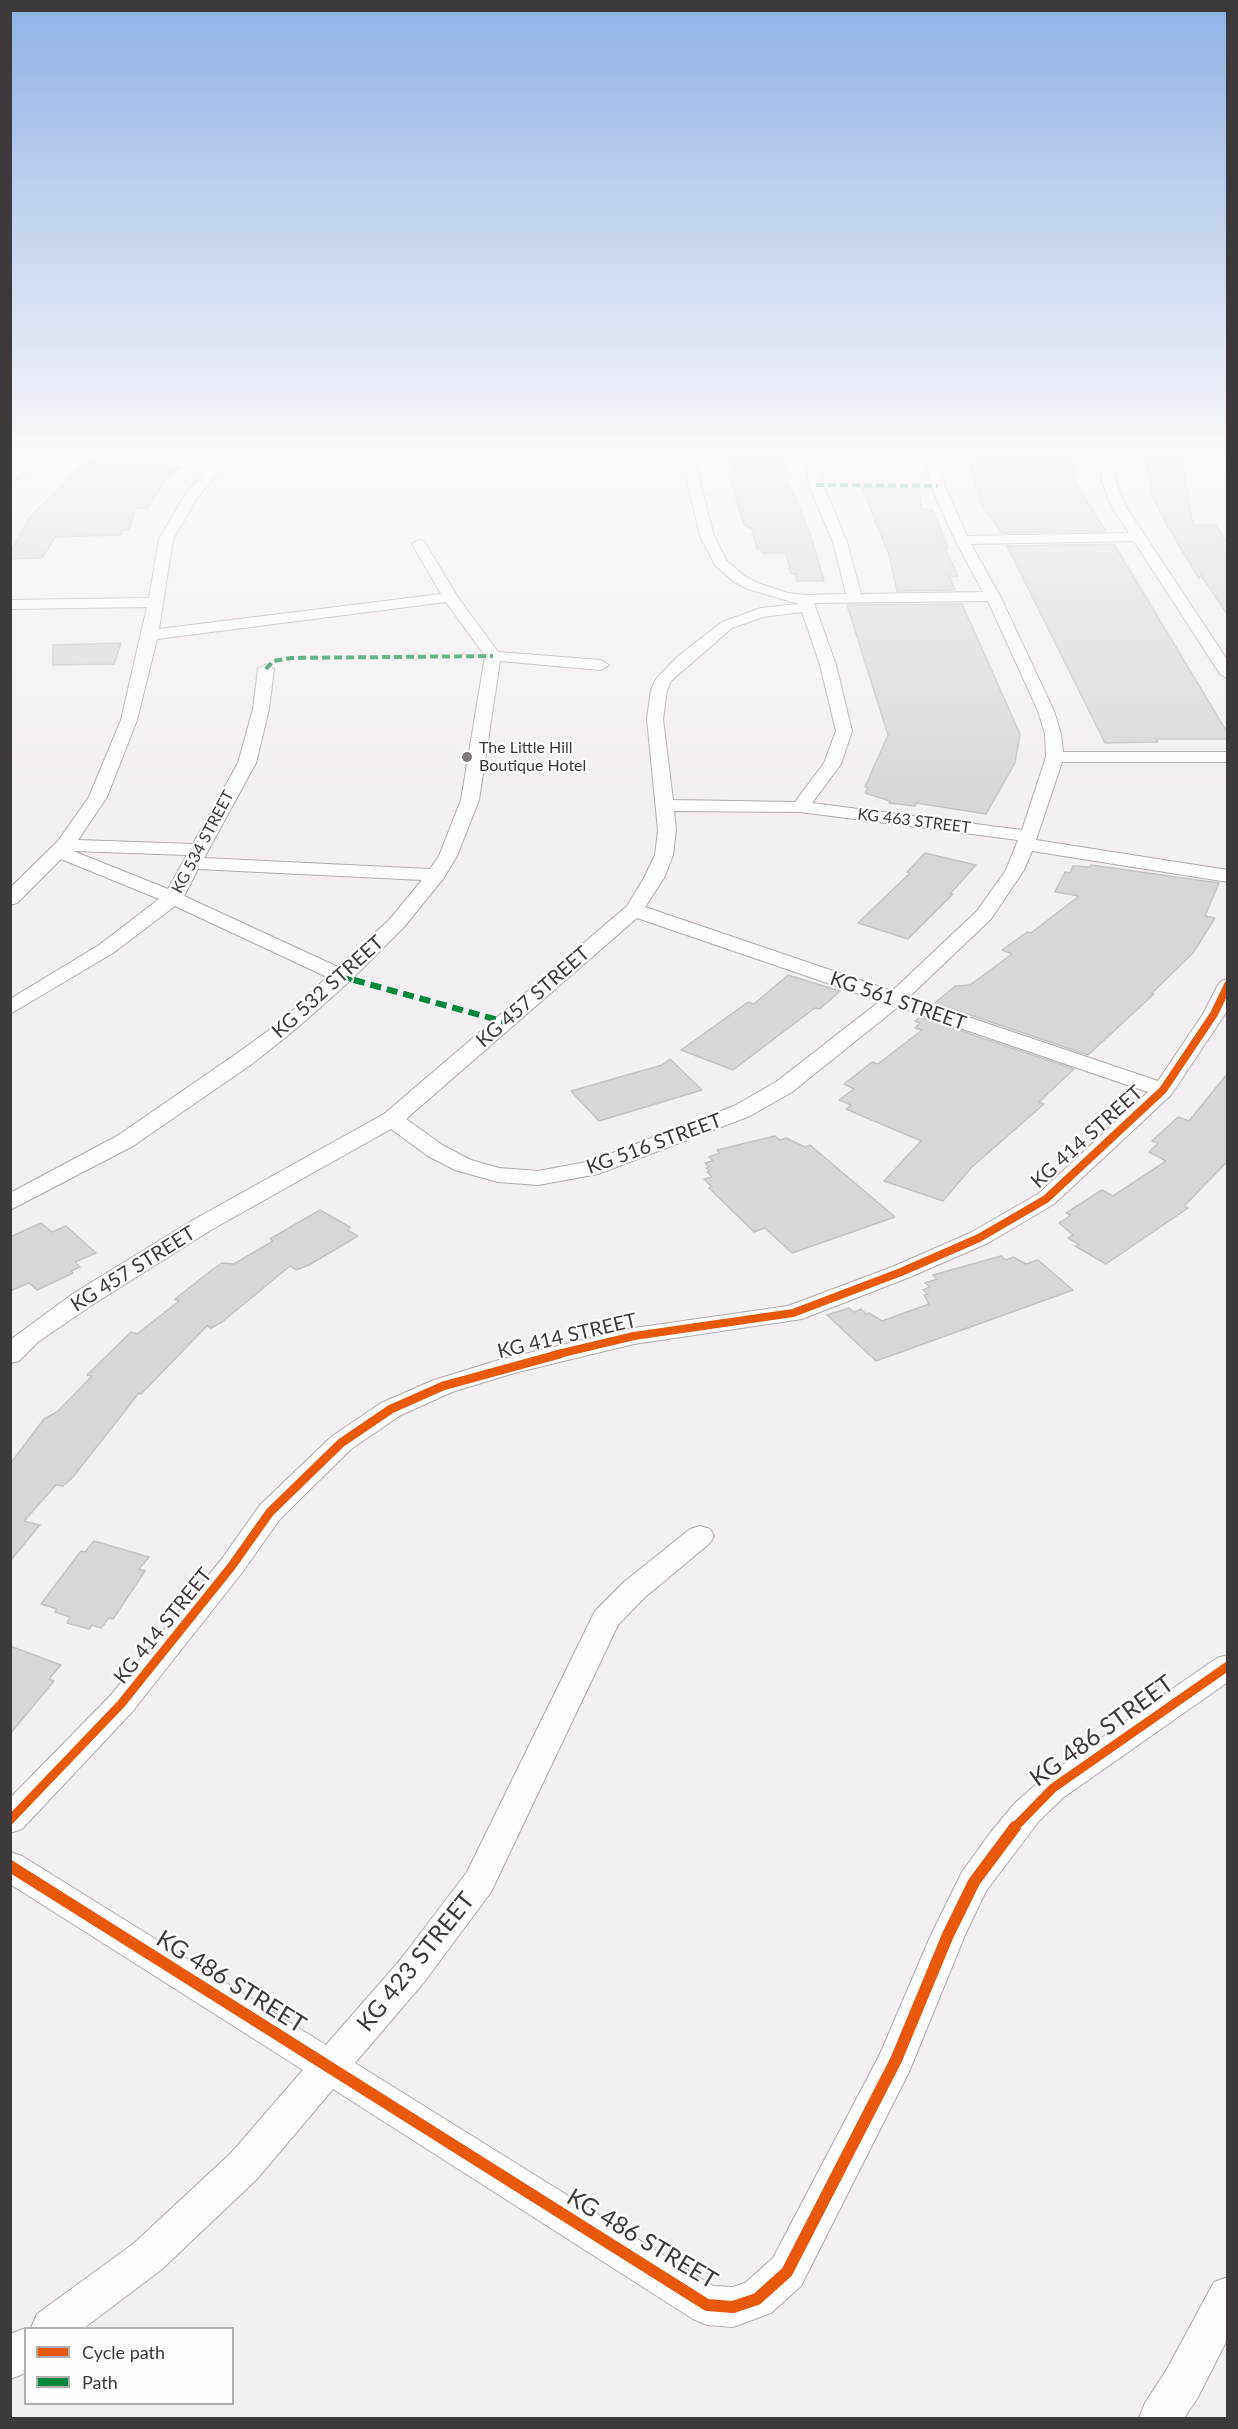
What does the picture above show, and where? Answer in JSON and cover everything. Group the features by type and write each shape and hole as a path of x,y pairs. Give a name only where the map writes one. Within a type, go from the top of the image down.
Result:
{"street":[{"path":"10,899 62,848 98,797 129,720 150,635 160,567"},
{"path":"433,567 450,597 493,656 601,665"},
{"path":"726,567 739,579 753,586 807,603"},
{"path":"847,567 855,598"},
{"path":"977,567 1047,711 1053,734 1055,757 1227,757"},
{"path":"1159,567 1227,674"},
{"path":"807,603 828,665 844,731 832,764 800,807 666,805 655,719 659,690 664,679 683,660 727,625 761,613 807,603 835,598 993,596"},
{"path":"150,635 450,597"},
{"path":"10,605 154,602"},
{"name":"KG 532 STREET","path":"10,1203 125,1141 193,1095 290,1024 343,977 397,923 436,876 448,856 470,800 493,656"},
{"name":"KG 534 STREET","path":"10,1008 106,949 173,898 193,857 247,763 261,709 266,669"},
{"name":"KG 516 STREET","path":"392,1119 436,1151 463,1165 498,1175 538,1178 598,1167 742,1111 776,1092 894,1000 984,915 1015,870 1055,757"},
{"name":"KG 457 STREET","path":"10,1355 29,1336 83,1299 202,1225 392,1119 634,910 654,878 664,855 667,830 666,805"},
{"name":"KG 463 STREET","path":"800,807 1027,840 1227,876"},
{"path":"62,848 436,876"},
{"path":"62,848 343,977"},
{"name":"KG 561 STREET","path":"634,910 1163,1090"},
{"name":"KG 414 STREET","path":"10,1820 121,1704 231,1567 270,1512 340,1443 391,1409 443,1386 508,1366 634,1336 793,1313 901,1272 979,1238 1046,1198 1163,1090 1214,1014 1227,985"},
{"name":"KG 423 STREET","path":"52,2327 147,2257 244,2166 413,1970 479,1882 606,1618 634,1590 700,1536"},
{"name":"KG 486 STREET","path":"10,1866 707,2305 733,2307 757,2299 787,2272 830,2193 896,2060 948,1935 974,1882 1002,1844 1027,1812 1053,1788 1227,1666"},
{"path":"1160,2418 1182,2384 1227,2296"},
{"path":"10,2359 24,2349"}],"building":[{"path":"789,567 820,567 824,581 797,581 795,574 791,574"},
{"path":"892,567 954,567 958,576 949,576 955,590 897,591"},
{"path":"1018,567 1128,567 1227,732 1227,739 1156,739 1158,742 1105,743"},
{"path":"1192,567 1227,567 1227,614 1201,575 1199,579"},
{"path":"962,604 1020,734 1015,763 986,814 916,803 915,806 889,803 890,801 865,793 868,787 865,787 888,735 847,605"},
{"path":"121,643 114,664 53,665 53,645"},
{"path":"925,853 976,865 950,894 953,894 908,939 858,923 910,873 907,872"},
{"path":"1091,865 1219,883 1205,916 1215,918 1193,953 1151,994 1154,994 1088,1055 935,1003 955,986 970,985 1012,954 1002,950 1027,932 1031,933 1079,896 1055,892 1065,872 1070,873 1073,866 1090,867"},
{"path":"788,975 840,991 820,1009 815,1008 733,1070 681,1050 748,1002 754,1004"},
{"path":"920,1017 1074,1069 1039,1102 1044,1104 972,1167 943,1201 884,1181 921,1141 846,1109 851,1105 839,1100 854,1089 844,1084 872,1062 878,1064 922,1030 915,1028 920,1023 915,1021"},
{"path":"670,1059 702,1090 599,1121 571,1091 662,1065"},
{"path":"1227,1074 1227,1162 1184,1206 1188,1208 1106,1264 1075,1246 1080,1245 1068,1238 1073,1235 1059,1223 1071,1215 1066,1213 1102,1190 1113,1196 1166,1161 1149,1152 1158,1143 1152,1141 1178,1117 1189,1121"},
{"path":"775,1136 780,1140 786,1138 805,1147 810,1145 895,1217 792,1253 765,1228 754,1232 709,1188 712,1187 704,1179 712,1177 707,1172 710,1171 706,1168 709,1167 705,1163 713,1161 709,1157 720,1153 717,1150"},
{"path":"320,1210 350,1227 347,1230 358,1236 309,1265 296,1270 290,1266 222,1322 211,1328 207,1326 141,1394 139,1393 73,1477 63,1486 56,1485 24,1521 40,1525 10,1561 10,1464 44,1419 57,1412 92,1376 87,1375 131,1332 137,1334 179,1301 175,1299 213,1269 222,1263 234,1264 273,1241 270,1239"},
{"path":"41,1223 52,1232 66,1226 96,1253 75,1262 80,1267 71,1271 73,1273 37,1290 29,1283 10,1291 10,1237"},
{"path":"1001,1256 1006,1260 1013,1257 1026,1264 1038,1260 1073,1290 876,1361 827,1315 849,1308 854,1312 861,1309 866,1314 869,1313 882,1321 929,1304 924,1295 928,1294 923,1290 930,1287 925,1283 937,1279 933,1275"},
{"path":"94,1541 149,1557 139,1569 145,1571 113,1619 109,1618 101,1628 92,1625 89,1629 67,1623 70,1617 55,1612 57,1609 41,1604 81,1551 85,1552"},
{"path":"10,1646 61,1665 49,1679 54,1681 10,1734"}],"marked path":[{"path":"266,669 273,661 291,658 493,656"},
{"path":"343,977 505,1022"}],"cycle path":[{"path":"10,1820 121,1704 231,1567 270,1512 341,1443 391,1409 443,1386 508,1366 634,1336 793,1313 901,1272 979,1238 1046,1199 1163,1090 1214,1014 1228,985"},
{"path":"10,1866 707,2305 733,2307 757,2299 787,2272 840,2173 896,2060 948,1935 974,1882 1002,1843 1027,1812 1053,1788 1228,1666"}],"place":[{"name":"The Little Hill Boutique Hotel","path":"467,757"}]}
